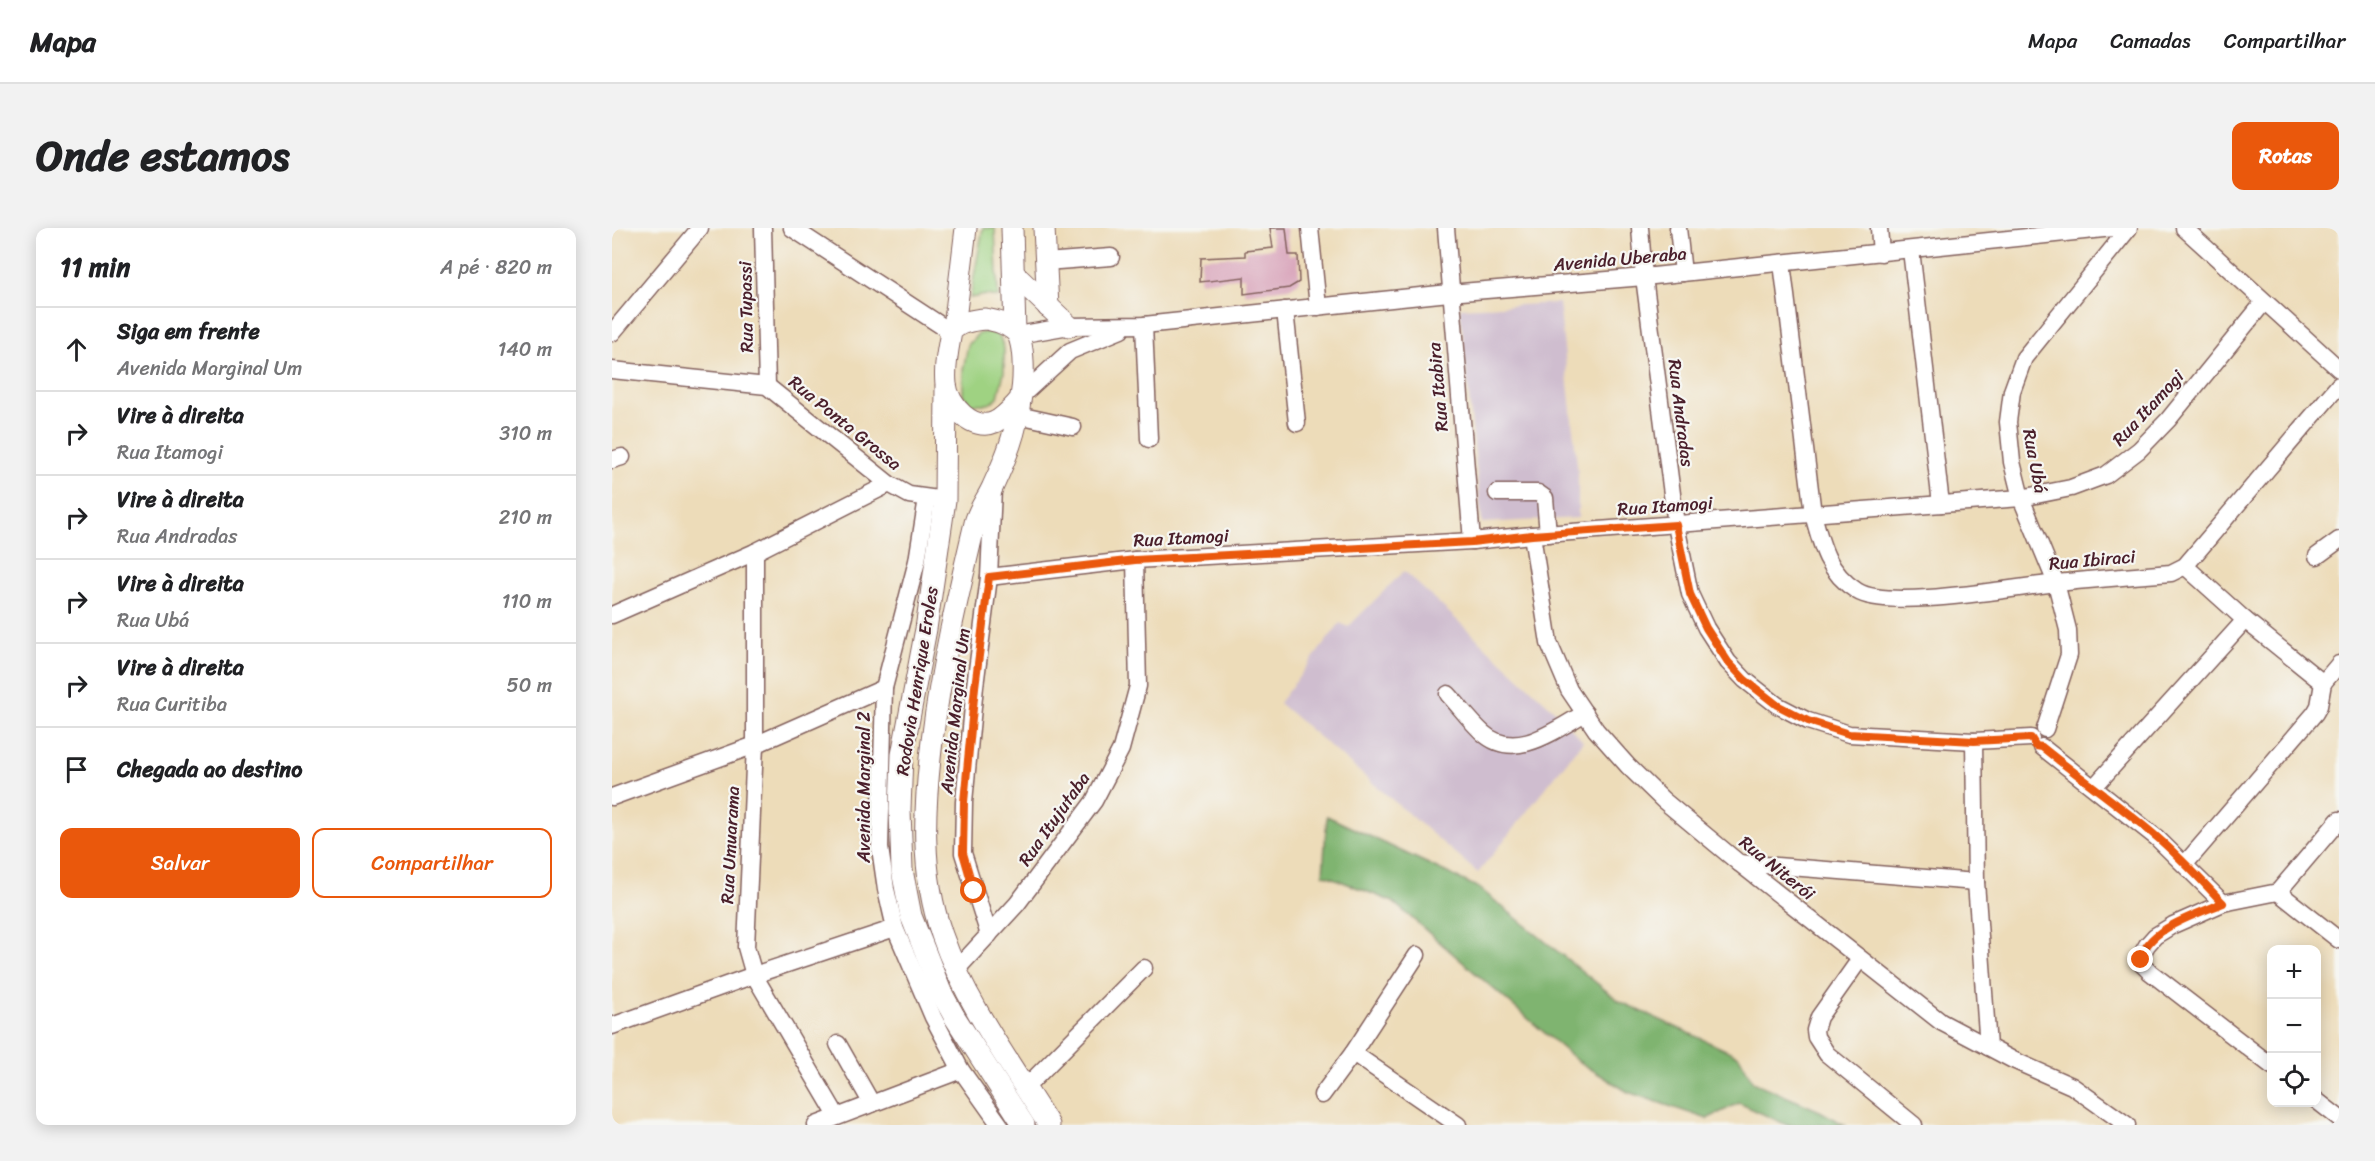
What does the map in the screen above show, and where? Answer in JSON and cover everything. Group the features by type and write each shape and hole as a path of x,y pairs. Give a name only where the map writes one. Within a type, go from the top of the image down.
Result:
{"main road":[{"path":"966,228 945,369 946,387 957,410 970,421 983,425 995,422 1020,404 1022,350 1016,333 1012,228"},
{"path":"1044,228 1048,307"},
{"path":"1014,274 1069,326"},
{"path":"952,330 971,320 985,319 1000,322 1016,333"},
{"name":"Rodovia Henrique Eroles","path":"946,387 926,629 902,755 900,809 902,870 911,916 941,992 1024,1125"},
{"name":"Rodovia Henrique Eroles","path":"1020,404 1013,438 993,486 976,518 952,622 939,688 924,806 926,856 932,900 942,936 969,996 1049,1125"}],"street":[{"path":"612,333 700,228"},
{"name":"Rua Tupassi","path":"764,228 767,386"},
{"path":"792,228 952,330"},
{"path":"1310,228 1318,307"},
{"name":"Rua Itabira","path":"1446,228 1449,293 1472,542"},
{"name":"Rua Andradas","path":"1640,228 1644,277 1676,525 1690,594 1706,628 1728,662 1745,680 1777,705 1808,721 1849,734 1974,741 2040,738"},
{"path":"1677,228 1683,273"},
{"path":"1879,228 1881,253"},
{"name":"Avenida Uberaba","path":"1016,333 1069,326 1137,325 1449,293 1644,277 2113,228"},
{"name":"Rua Ubá","path":"2040,738 2069,655 2068,630 2056,583 2020,498 2012,462 2008,422 2012,391 2024,358 2129,228"},
{"path":"2184,228 2339,369"},
{"path":"1911,250 1941,504"},
{"path":"1045,262 1111,257"},
{"name":"Rua Ibiraci","path":"1782,262 1813,514 1822,552 1836,575 1858,592 1884,598 1926,598 2171,573 2186,566"},
{"name":"Rua Itamogi","path":"989,577 1135,560 1472,542 1540,534 2020,498 2071,488 2106,475 2139,450 2168,420 2264,302"},
{"path":"1285,310 1297,423"},
{"path":"1137,325 1149,439"},
{"name":"Avenida Uberaba","path":"1020,404 1070,351 1137,325"},
{"name":"Rua Ponta Grossa","path":"612,370 767,386 889,484 909,495 936,499"},
{"path":"2323,683 2245,620 2186,566 2339,385"},
{"path":"1020,404 1073,427"},
{"path":"612,615 755,552 889,484"},
{"name":"Avenida Marginal Um","path":"989,935 963,853 964,802 989,577 993,486"},
{"name":"Rua Niterói","path":"1497,493 1538,493 1545,498 1540,534 1549,643 1569,690 1596,730 1628,766 1663,800 1739,863 1941,1022 1970,1040 2072,1086 2127,1125"},
{"name":"Avenida Marginal 2","path":"936,499 914,572 884,688 880,848 886,889 896,928 933,1017 961,1070 1000,1125"},
{"path":"2318,556 2339,540"},
{"name":"Rua Umuarama","path":"755,552 754,745 746,947 754,975 837,1116"},
{"name":"Rua Itujutaba","path":"957,969 1017,904 1094,801 1121,749 1138,686 1135,560"},
{"path":"2094,787 2245,620"},
{"path":"2185,864 2315,713 2321,698 2323,683 2339,664"},
{"path":"612,798 754,745 884,688"},
{"path":"1448,694 1484,733 1495,742 1509,745 1525,745 1585,713"},
{"path":"2040,738 2094,787 2157,838 2223,903"},
{"path":"1974,741 1976,882 1988,1047"},
{"path":"2267,1063 2142,964 2142,954 2155,936 2173,925 2223,903 2278,892 2339,820"},
{"path":"1739,863 1976,882"},
{"path":"2278,892 2339,940"},
{"path":"612,1026 754,975 896,928"},
{"path":"1322,1095 1353,1053 1417,955"},
{"path":"1860,959 1819,1017 1815,1030 1820,1047 1914,1125"},
{"path":"1025,1088 1144,968"},
{"path":"838,1044 872,1104"},
{"path":"1353,1053 1458,1125"},
{"path":"816,1125 961,1070"},
{"path":"2321,1105 2339,1118"}],"shaded area":[{"path":"1559,303 1578,473 1578,518 1482,523 1460,308"},
{"path":"1404,571 1553,709 1583,741 1478,873 1279,703 1340,623 1348,627"}],"green space":[{"path":"983,228 995,228 998,297 986,295 970,298"},
{"path":"990,331 1000,337 1004,349 1004,372 998,397 989,404 970,404 963,395 963,370 968,345 978,334"},
{"path":"1327,816 1479,888 1619,1001 1739,1056 1753,1082 1820,1111 1845,1125 1787,1125 1739,1103 1707,1119 1628,1092 1576,1060 1393,902 1323,874"}],"building":[{"path":"1270,228 1286,228 1289,255 1298,255 1299,282 1289,288 1244,294 1244,277 1200,282 1201,258 1245,256 1245,251 1273,248"}],"route":[{"path":"974,891 963,853 964,802 989,577 1135,560 1472,542 1532,535 1676,525 1690,594 1706,628 1728,662 1745,680 1777,705 1808,721 1849,734 1974,741 2031,738 2036,746 2042,747 2094,787 2185,864 2223,903 2173,925 2155,936 2147,945 2141,960"}]}
